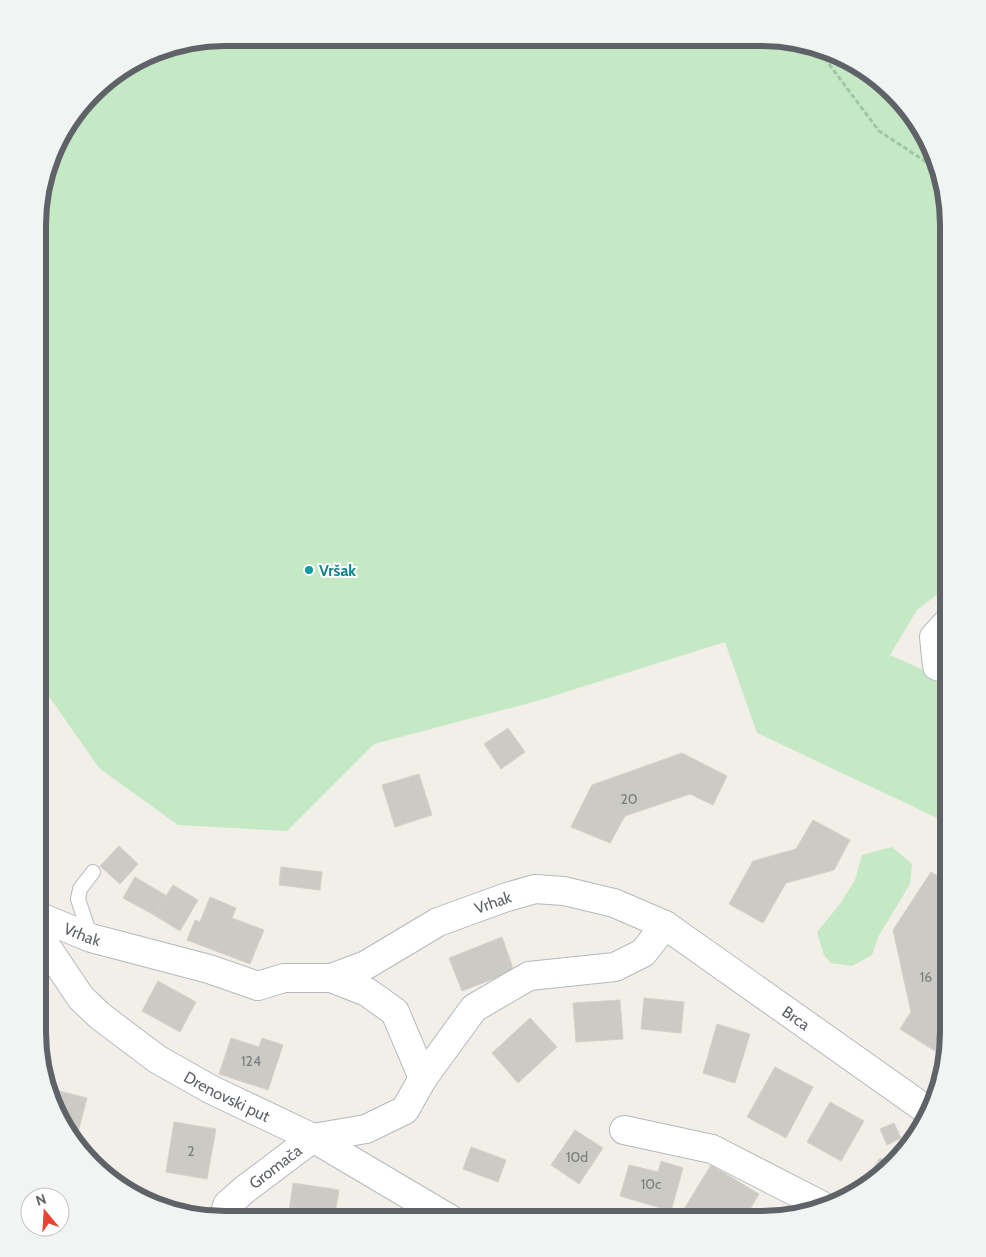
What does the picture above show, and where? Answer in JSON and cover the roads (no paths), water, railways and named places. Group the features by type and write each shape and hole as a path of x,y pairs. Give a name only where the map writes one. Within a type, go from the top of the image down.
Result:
{"street":[{"path":"940,631 934,637 937,666 940,667"},
{"name":"Vrhak","path":"46,919 91,938 209,969 258,986 284,978 331,978 366,965 438,922 535,889 564,891 614,903 665,925"},
{"path":"313,1138 366,1128 406,1110 423,1078 474,1008 529,976 615,967 643,954 665,925"},
{"name":"Brca","path":"665,925 923,1107"},
{"name":"Drenovski put","path":"46,946 81,998 100,1016 150,1054 210,1089 313,1138 436,1211"},
{"name":"Vrhak","path":"331,978 367,992 394,1012 423,1078"},
{"path":"624,1130 712,1149 815,1202"},
{"name":"Gromača","path":"226,1211 227,1205 313,1138"}],"lane":[{"path":"91,938 78,898 80,889 93,872"}],"place":[{"name":"Vršak","path":"309,570"}]}
